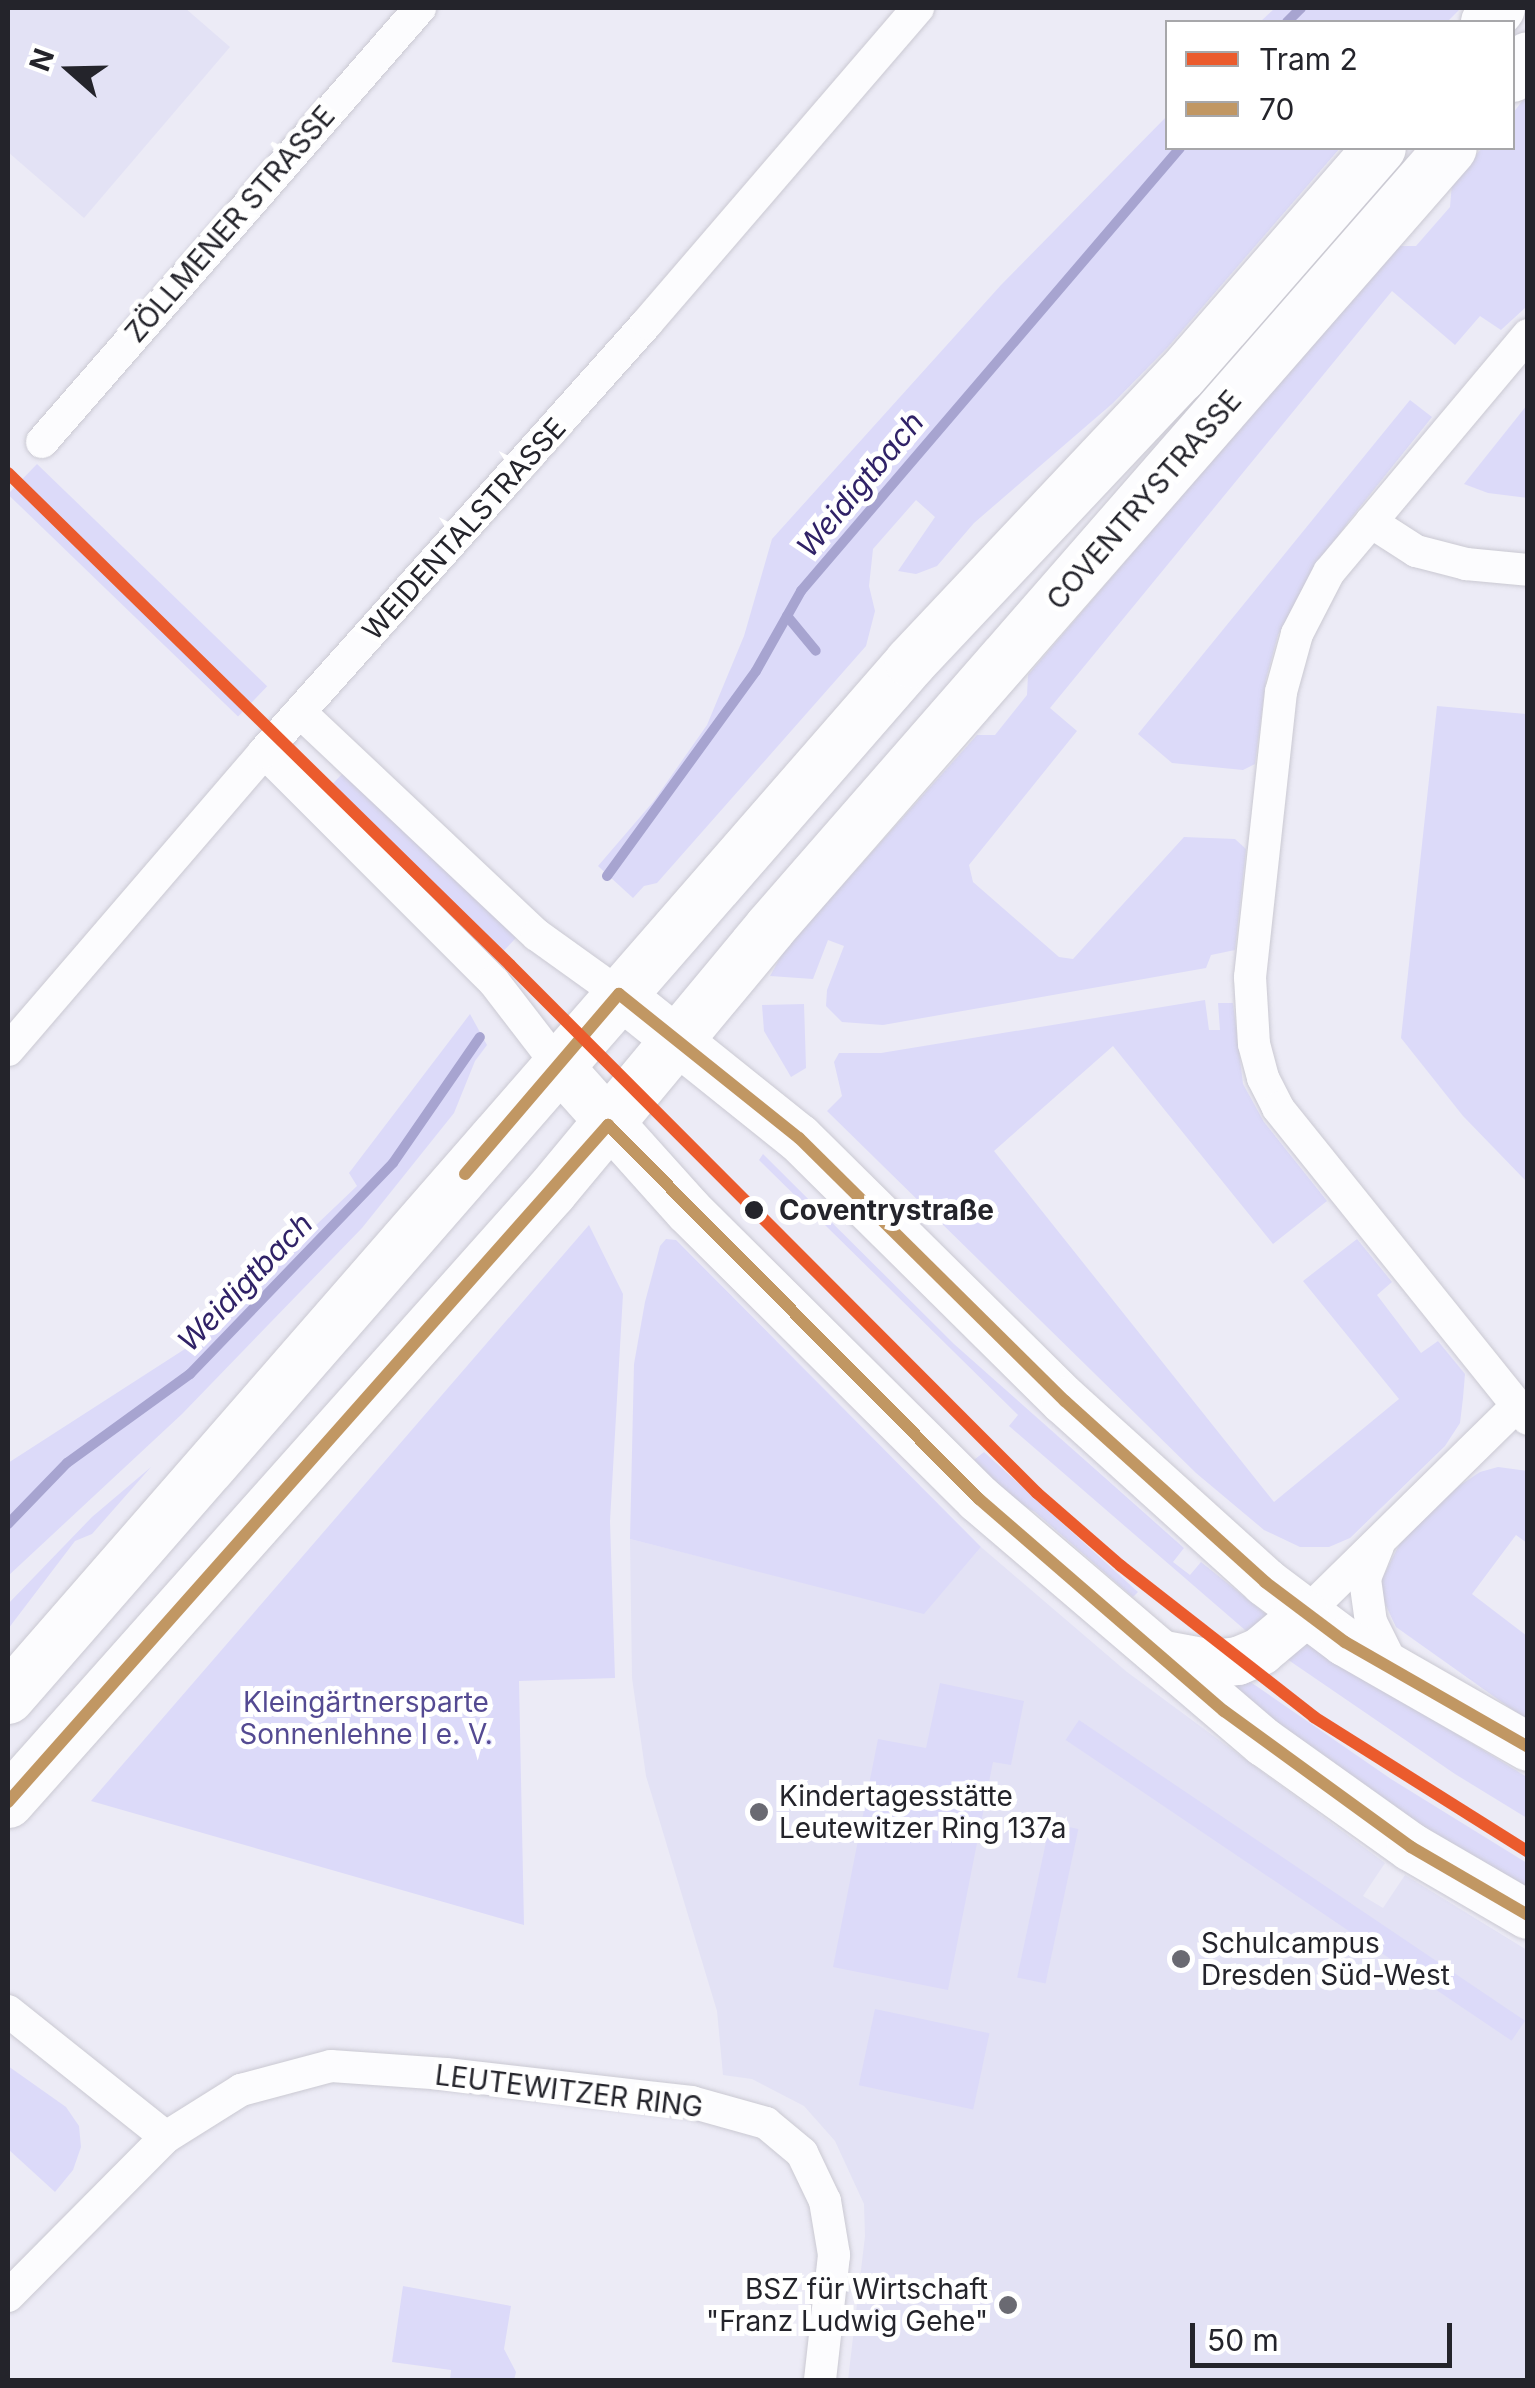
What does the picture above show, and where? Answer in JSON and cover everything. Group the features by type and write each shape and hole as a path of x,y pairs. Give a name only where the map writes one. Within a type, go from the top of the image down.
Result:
{"main road":[{"name":"COVENTRYSTRASSE","path":"8,1698 973,592 1180,377 1378,150"},
{"name":"COVENTRYSTRASSE","path":"8,1802 228,1560 608,1125 783,914 1449,150"},
{"path":"619,994 799,1138 1065,1401 1305,1614 1528,1747"},
{"path":"558,1065 608,1125 979,1499 1265,1743 1411,1847 1528,1915"},
{"path":"1165,1655 1213,1664 1238,1661 1261,1651 1305,1614"}],"street":[{"name":"ZÖLLMENER STRASSE","path":"42,442 420,8"},
{"name":"WEIDENTALSTRASSE","path":"8,1050 264,752 647,323 918,8"},
{"path":"1305,1614 1522,1412 1278,1108 1263,1078 1254,1044 1250,976 1281,692 1296,634 1321,588 1370,522 1528,335"},
{"path":"1370,522 1416,552 1466,564 1528,570"},
{"path":"300,712 537,935 619,994"},
{"path":"264,752 494,982 558,1065"},
{"path":"1380,1541 1365,1580 1371,1622 1394,1668"},
{"path":"8,2011 166,2138"},
{"name":"LEUTEWITZER RING","path":"8,2296 166,2138 241,2090 331,2066 446,2074 691,2102 766,2123 802,2153 825,2201 834,2256 820,2380"}],"shaded area":[{"path":"8,8 185,8 230,47 84,218 8,152"},
{"name":"Schulcampus Dresden Süd-West","path":"630,1539 924,1613 981,1547 1127,1672 1385,1863 1363,1896 1383,1908 1405,1875 1527,1950 1527,2380 848,2380 865,2236 864,2204 835,2141 804,2106 752,2079 723,2075 717,2011 646,1776 632,1678"}],"green space":[{"path":"1275,8 1461,8 1449,20 1262,20"},
{"path":"1527,95 1527,306 1501,330 1480,316 1455,345 1392,291 1050,708 1077,731 969,865 973,882 1059,957 1073,959 1184,837 1235,839 1246,849 1235,950 1211,955 1206,968 883,1025 842,1022 826,1006 827,990 844,946 828,940 813,979 770,976 785,949 977,735 995,735 1027,695 1028,675 1395,246 1416,246 1450,207 1452,183 1480,150 1515,150 1515,110"},
{"path":"1165,118 1165,150 1338,150 1168,347 1113,403 974,523 937,566 916,574 898,571 935,517 916,500 873,549 869,586 875,611 866,646 657,883 644,886 633,898 598,866 653,802 707,725 744,636 772,539 1001,285"},
{"path":"1410,400 1432,417 1348,522 1305,584 1278,635 1266,679 1255,764 1243,770 1172,763 1138,734"},
{"path":"1527,405 1527,498 1488,493 1464,484"},
{"path":"37,464 267,686 238,717 8,494"},
{"path":"1437,706 1527,714 1527,1182 1463,1116 1401,1038"},
{"path":"345,771 517,937 493,962 321,796"},
{"path":"1205,1000 1209,1030 1220,1030 1218,1003 1233,1003 1243,1084 1264,1122 1327,1201 1273,1244 1113,1046 994,1151 1274,1502 1399,1399 1303,1281 1357,1239 1392,1282 1377,1295 1421,1353 1438,1341 1465,1374 1463,1398 1460,1423 1445,1446 1350,1538 1329,1547 1300,1547 1264,1530 1196,1473 827,1111 842,1096 834,1062 839,1053 881,1053"},
{"path":"804,1004 806,1068 791,1077 764,1031 762,1005"},
{"path":"470,1014 487,1045 475,1061 454,1113 362,1228 182,1414 8,1576 8,1463 188,1347 357,1186 349,1173"},
{"path":"763,1154 954,1344 1184,1548 1173,1562 1190,1575 1201,1562 1272,1619 1252,1636 1009,1426 1018,1415 759,1160"},
{"path":"715,1203 974,1460 984,1452 1138,1592 1133,1597 1035,1512 1000,1492 711,1207"},
{"name":"Kleingärtnersparte Sonnenlehne I e. V.","path":"589,1225 623,1294 610,1521 615,1678 519,1681 524,1925 91,1801"},
{"path":"666,1239 676,1240 981,1547 924,1614 630,1539 634,1364 645,1302 660,1246"},
{"path":"151,1467 92,1534 75,1541 8,1629 8,1604 92,1517"},
{"path":"1498,1467 1527,1471 1527,1543 1516,1535 1472,1594 1527,1636 1527,1720 1396,1627 1382,1597 1382,1579 1399,1545 1444,1496 1480,1472"},
{"path":"1306,1642 1527,1777 1527,1818 1455,1774 1284,1657"},
{"path":"1249,1681 1391,1779 1527,1863 1527,1894 1289,1738 1231,1685"},
{"path":"940,1683 1024,1701 1011,1765 993,1762 948,1990 833,1967 878,1739 926,1748"},
{"path":"1079,1720 1525,2021 1512,2041 1066,1740"},
{"path":"1050,1823 1078,1829 1046,1984 1017,1978"},
{"path":"875,2009 989,2033 973,2110 859,2085"},
{"path":"8,2066 66,2107 79,2126 81,2147 73,2170 55,2192 8,2149"},
{"path":"403,2286 511,2306 504,2349 516,2372 514,2380 450,2380 451,2370 392,2362"}],"waterway":[{"name":"Weidigtbach","path":"1289,20 1301,8"},
{"name":"Weidigtbach","path":"607,876 756,671 801,591 1178,150"},
{"path":"787,616 816,651"},
{"name":"Weidigtbach","path":"8,1524 67,1463 190,1374 393,1163 480,1037"}],"tram line":[{"name":"2","path":"8,473 510,965 1037,1493 1121,1566 1314,1717 1528,1852"}],"transit line":[{"name":"70","path":"465,1174 619,994 799,1138 1065,1401 1265,1582 1345,1642 1528,1747"},
{"name":"70","path":"8,1802 608,1125 979,1499 1224,1711 1411,1847 1528,1915"}],"place":[{"name":"Coventrystraße","path":"754,1210"},
{"name":"Kindertagesstätte Leutewitzer Ring 137a","path":"759,1812"},
{"name":"Schulcampus Dresden Süd-West","path":"1181,1959"},
{"name":"BSZ für Wirtschaft \"Franz Ludwig Gehe\"","path":"1008,2305"}]}
